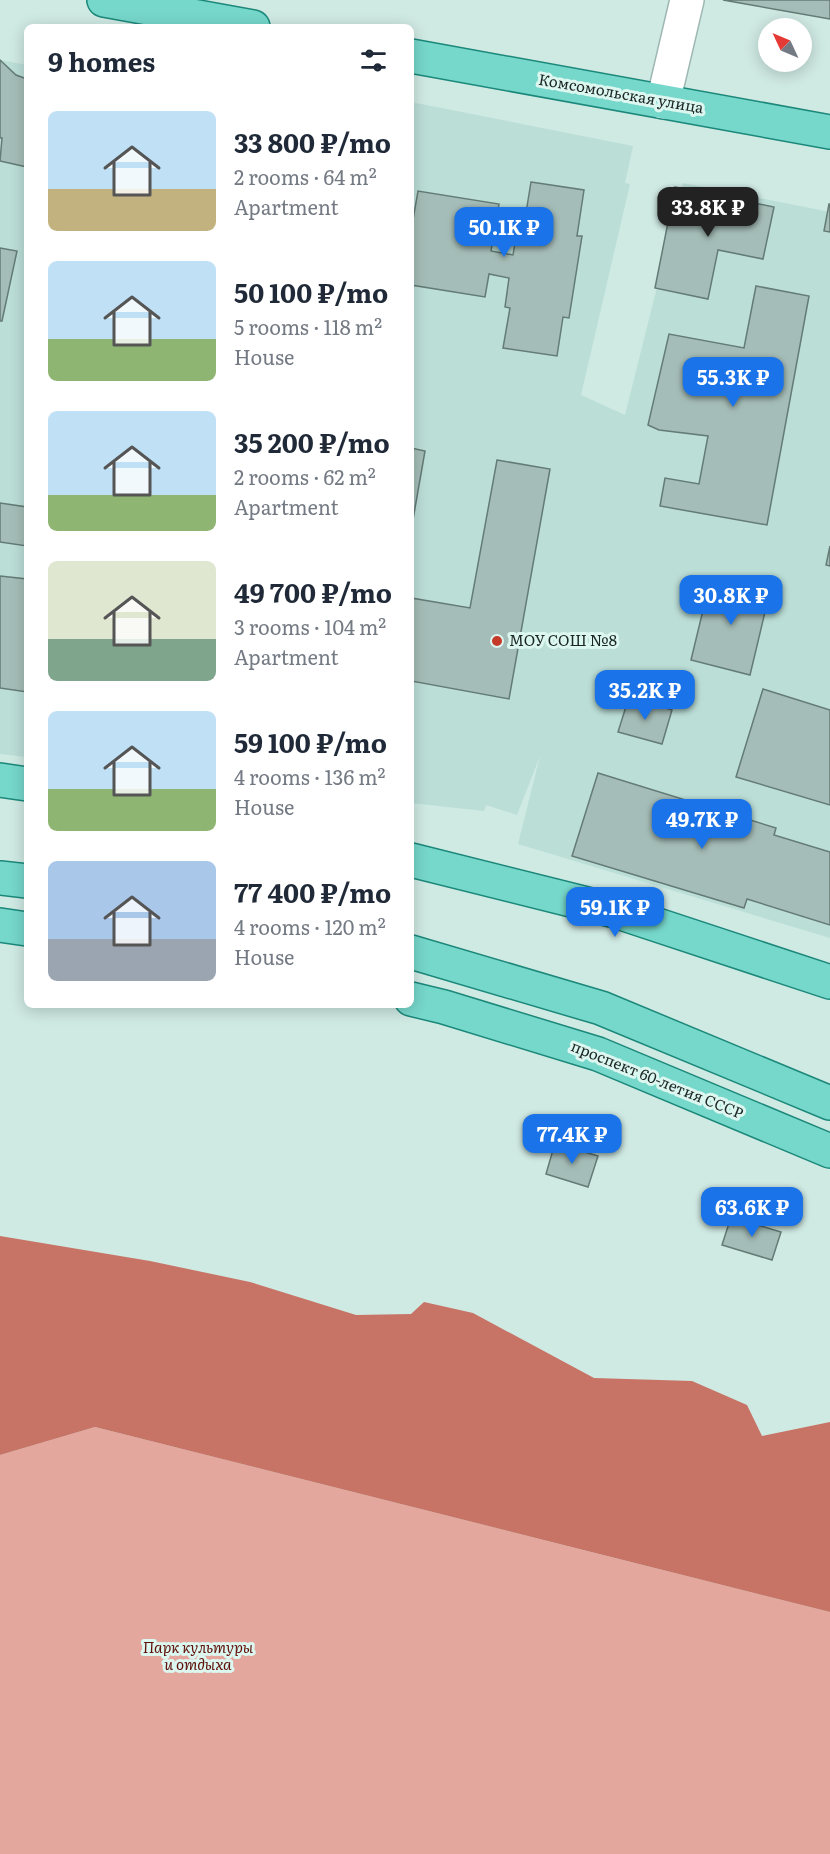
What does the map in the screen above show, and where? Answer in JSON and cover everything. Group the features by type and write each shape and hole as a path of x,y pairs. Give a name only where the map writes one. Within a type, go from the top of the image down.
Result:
{"main road":[{"path":"104,0 236,24"},
{"name":"Комсомольская улица","path":"414,57 830,132"},
{"path":"0,780 24,784"},
{"path":"414,861 615,911 830,982"},
{"path":"0,878 24,881"},
{"path":"0,925 24,929"},
{"path":"414,953 601,1008 830,1103"},
{"name":"проспект 60-летия СССР","path":"414,1000 598,1054 830,1151"}],"lane":[{"path":"663,102 687,0"}],"shaded area":[{"path":"0,60 24,64 24,757 0,754"},
{"path":"414,103 633,146 625,183 630,184 581,395 625,415 683,183 830,212 830,938 518,844 540,756 517,815 486,805 484,811 414,803"},
{"path":"0,1236 150,1261 250,1282 356,1315 411,1314 424,1302 473,1313 594,1378 692,1381 747,1405 762,1436 830,1422 830,1612 95,1427 0,1455"}],"green space":[{"name":"Парк культуры и отдыха","path":"95,1427 830,1612 830,1854 0,1854 0,1455"}],"building":[{"path":"723,0 830,0 830,19"},
{"path":"0,60 16,75 24,78 24,166 0,161 2,138 0,138"},
{"path":"531,182 584,190 577,236 582,236 569,318 563,317 557,356 503,348 510,308 505,307 509,278 489,274 485,297 414,285 414,214 418,191 499,204 491,251 513,255 518,224 524,225"},
{"path":"675,187 774,207 763,259 718,250 708,299 655,288"},
{"path":"830,204 830,232 824,231"},
{"path":"0,248 17,251 2,321 0,321"},
{"path":"756,286 809,296 767,525 660,506 665,478 699,484 708,436 659,430 648,425 669,334 744,348"},
{"path":"414,449 425,451 414,514"},
{"path":"497,460 550,469 509,699 414,682 414,599 470,608"},
{"path":"0,503 24,507 24,546 0,542"},
{"path":"830,546 830,566 826,565"},
{"path":"0,576 24,579 24,692 0,688"},
{"path":"711,577 770,591 750,675 691,660"},
{"path":"763,689 830,710 830,805 736,777"},
{"path":"629,697 672,710 662,744 618,732"},
{"path":"598,773 776,828 774,835 830,852 830,925 747,899 744,908 572,856"},
{"path":"555,1143 598,1156 588,1187 546,1174"},
{"path":"731,1217 781,1232 772,1260 722,1245"}],"place":[{"name":"МОУ СОШ №8","path":"497,641"}]}
